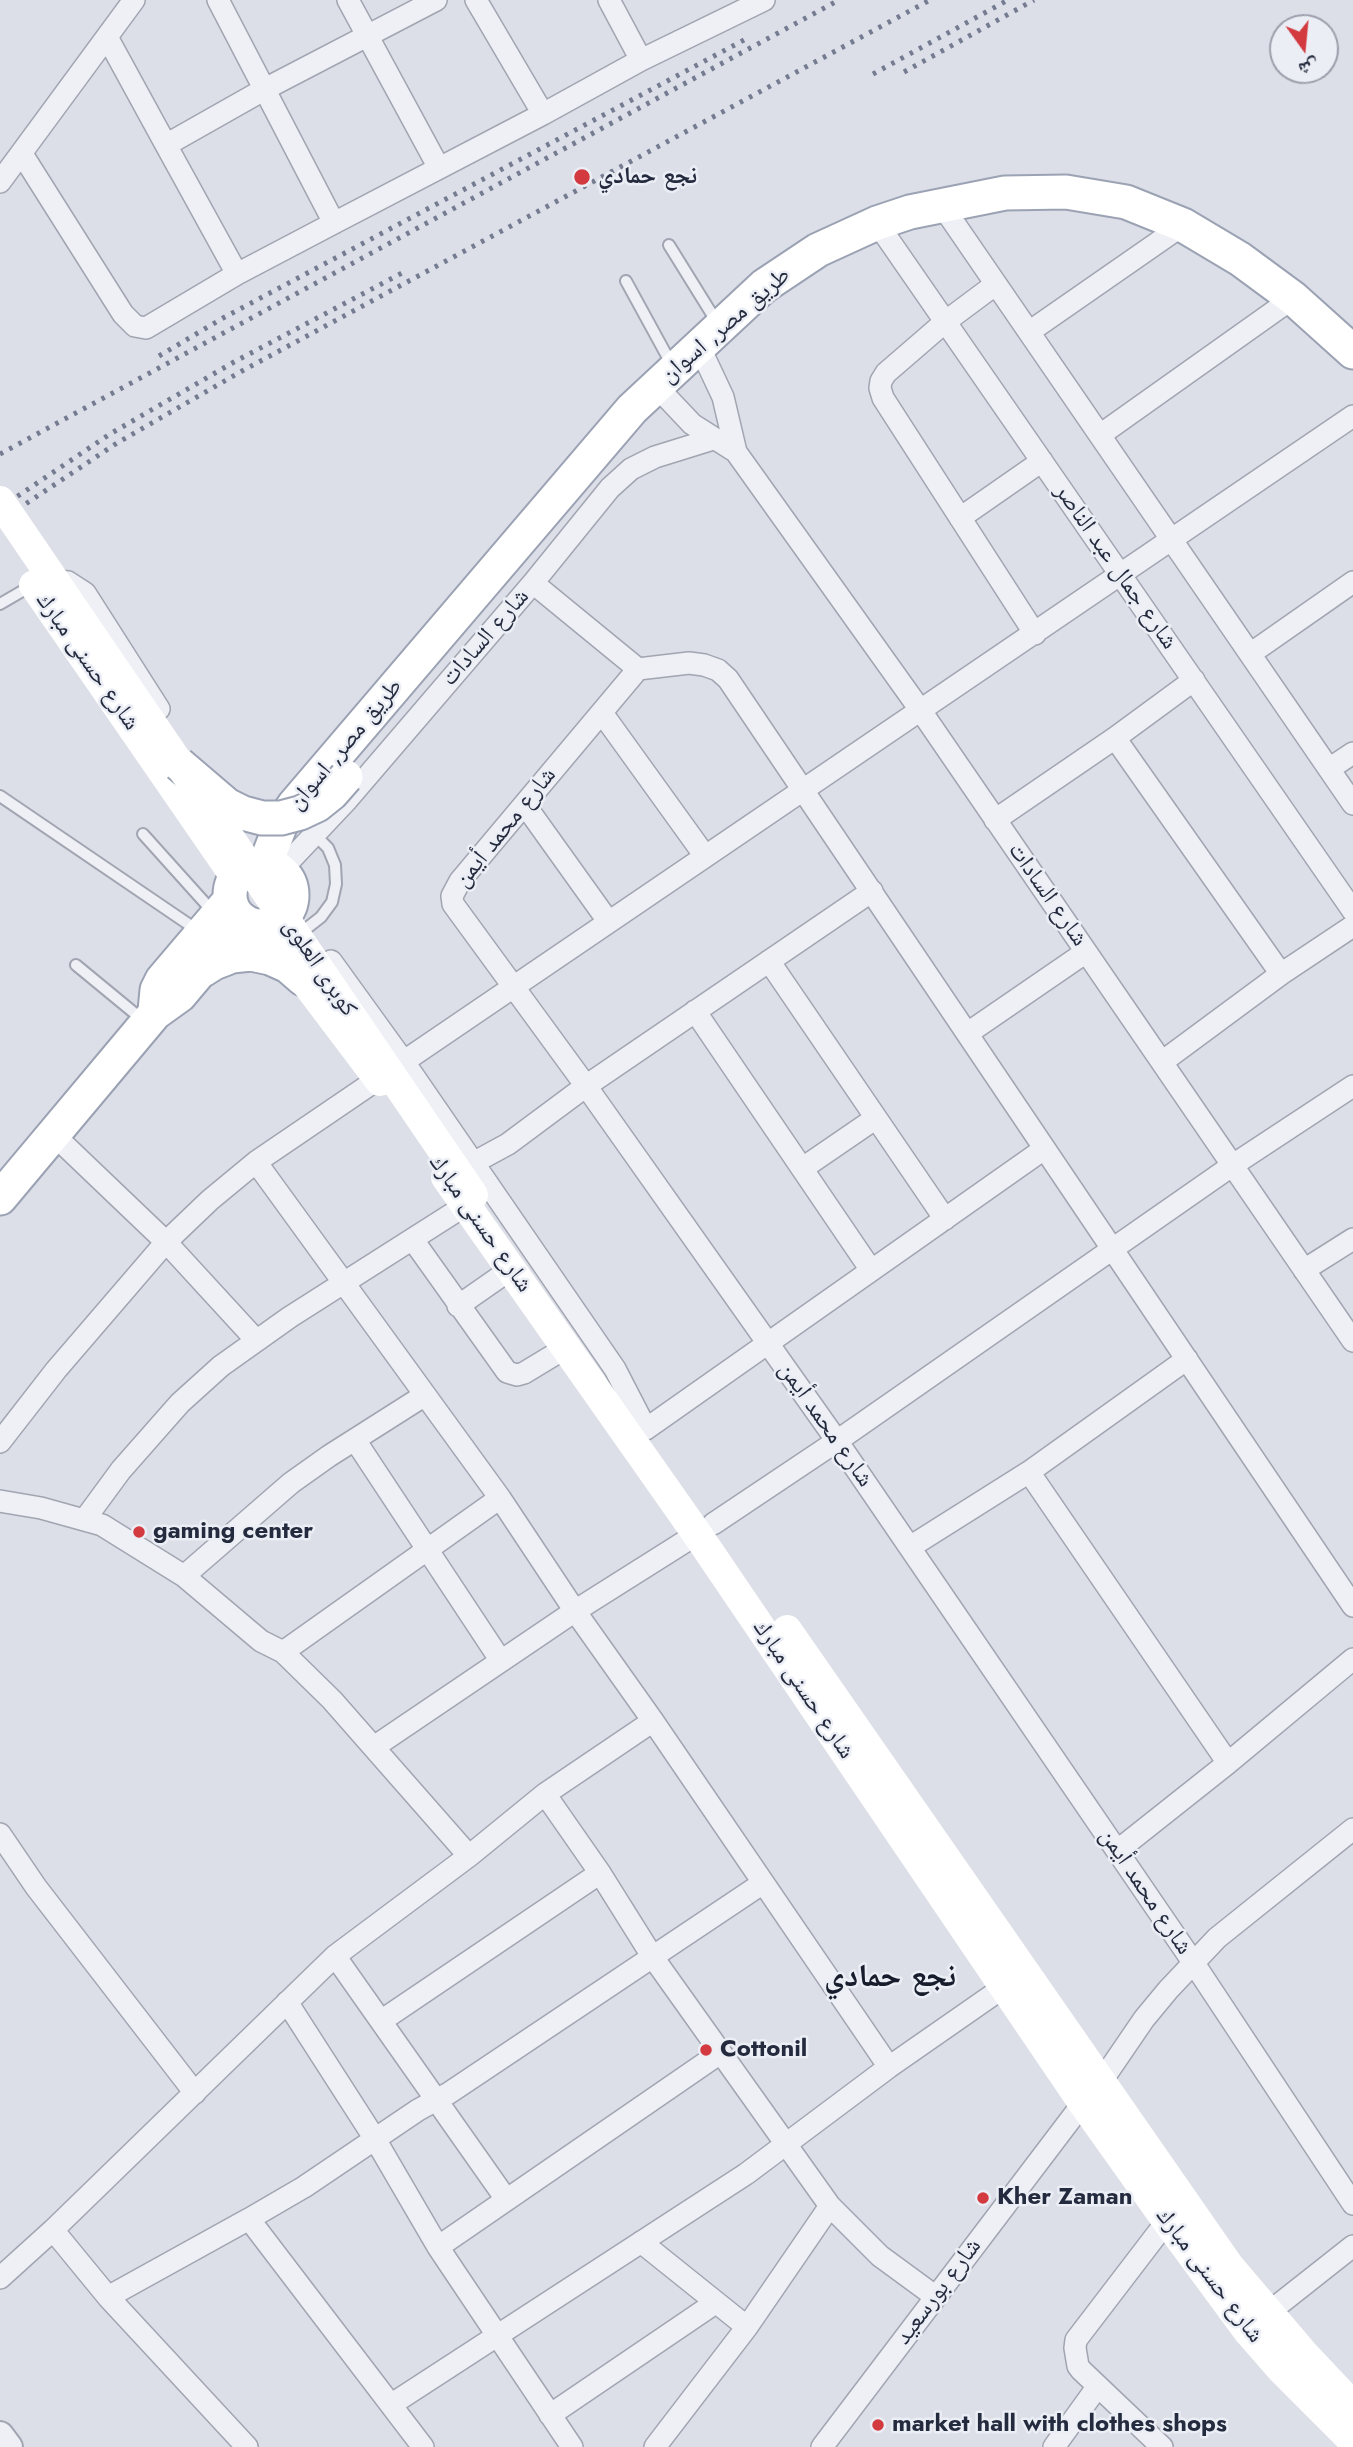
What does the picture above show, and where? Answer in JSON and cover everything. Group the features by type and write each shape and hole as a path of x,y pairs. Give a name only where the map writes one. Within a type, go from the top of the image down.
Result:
{"main road":[{"name":"طريق مصر, اسوان","path":"1,1196 150,1018 180,995 250,907 276,834 294,805 632,409 764,286 818,250 877,223 941,204 1005,193 1066,192 1126,202 1184,225 1240,259 1293,298 1353,352"},
{"path":"179,764 227,805 262,818 281,818 309,809 332,793 596,475 617,443 632,409"},
{"name":"كوبرى العلوى","path":"0,501 179,764 469,1200 646,1429"},
{"name":"شارع حسنى مبارك","path":"34,585 250,907 469,1200 511,1269 567,1347 705,1529 1092,2093 1167,2221 1248,2331 1283,2371 1353,2441"},
{"name":"طريق مصر, اسوان","path":"150,1018 162,980 250,907"},
{"path":"198,974 214,962 251,954 288,966 303,979"},
{"name":"شارع حسنى مبارك","path":"646,1429 705,1529 1004,1987 1268,2313 1353,2406"}],"street":[{"path":"0,182 134,0"},
{"path":"218,0 334,223"},
{"path":"348,0 439,168"},
{"path":"166,145 265,89 436,0"},
{"path":"476,0 544,114"},
{"path":"609,0 641,60"},
{"path":"22,154 123,314 139,328 153,326 237,274 544,114 732,7 764,0"},
{"path":"107,37 237,274"},
{"path":"941,204 1353,804"},
{"name":"شارع جمال عبد الناصر","path":"877,223 1353,911"},
{"path":"1029,332 1184,225"},
{"path":"996,284 945,322 886,373 880,388 883,398 1035,634"},
{"path":"1100,435 1293,298"},
{"name":"شارع السادات","path":"709,336 736,452 921,711 1353,1341"},
{"name":"شارع السادات","path":"666,378 673,407 713,439 736,452"},
{"path":"0,1442 56,1370 166,1242 210,1199 256,1162 1353,416"},
{"name":"شارع السادات","path":"250,907 533,583 610,488 631,469 655,457 713,439"},
{"path":"960,518 1042,461"},
{"path":"533,583 638,669 689,663 704,664 718,670 728,679 1353,1606"},
{"path":"1250,654 1352,584"},
{"name":"شارع محمد أيمن","path":"638,669 460,881 452,896 458,913 586,1086 837,1441 1193,1962 1353,2204"},
{"path":"995,820 1194,680"},
{"path":"601,713 705,856"},
{"path":"1115,738 1280,974"},
{"path":"1329,769 1353,752"},
{"path":"525,805 608,921"},
{"path":"473,1163 508,1144 586,1086 872,891"},
{"name":"شارع حسنى مبارك","path":"250,907 404,1062 615,1369 646,1429"},
{"path":"1162,1062 1280,974 1353,926"},
{"path":"968,1033 1086,952"},
{"path":"769,961 945,1219"},
{"path":"695,1011 871,1270"},
{"path":"374,1747 575,1611 837,1441 1233,1165 1353,1086"},
{"path":"803,1168 876,1118"},
{"path":"54,1135 166,1242 256,1340"},
{"path":"646,1429 1044,1149"},
{"path":"256,1162 500,1499 888,2067"},
{"path":"85,1519 121,1470 180,1403 220,1366 413,1240 469,1200"},
{"path":"1304,1270 1353,1239"},
{"path":"413,1240 501,1366 512,1375 524,1373 567,1347"},
{"path":"458,1306 511,1269"},
{"path":"910,1548 1029,1472 1187,1359"},
{"path":"184,1576 291,1483 425,1395"},
{"path":"355,1440 501,1661"},
{"path":"1029,1472 1228,1763"},
{"path":"283,1652 500,1499"},
{"path":"0,1501 85,1519 121,1536 184,1576 261,1641 283,1652 332,1700 469,1856"},
{"path":"1117,1851 1353,1659"},
{"path":"0,2278 53,2230 335,1956 469,1856 545,1794 653,1721"},
{"path":"545,1794 652,1956 830,2206 880,2256 936,2297"},
{"name":"شارع بورسعيد","path":"821,2447 1092,2093 1144,2020 1193,1962 1217,1938 1353,1829"},
{"path":"0,1834 36,1887 195,2093"},
{"path":"381,2021 600,1874"},
{"path":"108,2297 304,2187 763,1883"},
{"path":"335,1956 506,2199"},
{"path":"392,2404 746,2174 888,2067 1004,1987"},
{"path":"287,2002 375,2139 438,2247 572,2447"},
{"path":"438,2247 720,2053"},
{"path":"655,2447 747,2327 830,2206"},
{"path":"249,2219 423,2447"},
{"path":"1162,2447 1078,2366 1075,2348 1076,2340 1167,2221"},
{"path":"53,2230 108,2297 247,2447"},
{"path":"641,2242 747,2327"},
{"path":"1268,2313 1353,2246"},
{"path":"550,2415 715,2303"},
{"path":"1054,2447 1098,2386"},
{"path":"0,2435 9,2447"}],"lane":[{"path":"669,245 709,336"},
{"path":"626,281 666,378"},
{"path":"0,604 34,585"},
{"path":"0,796 250,907 321,917 332,902 336,884 335,865 328,848 315,835"},
{"path":"144,834 250,907"},
{"path":"76,965 150,1018"}],"railway":[{"path":"0,454 839,0"},
{"path":"0,521 117,443 242,371 930,0"},
{"path":"873,74 1008,0"},
{"path":"904,72 1034,0"},
{"path":"159,356 223,318 744,40"},
{"path":"0,508 110,434 234,362 402,273"}],"place":[{"name":"نجع حمادي","path":"582,177"},
{"name":"gaming center","path":"139,1532"},
{"name":"Cottonil","path":"706,2050"},
{"name":"Kher Zaman","path":"983,2198"},
{"name":"market hall with clothes shops","path":"878,2425"}],"district":[{"name":"نجع حمادي","path":"890,1978"}]}
